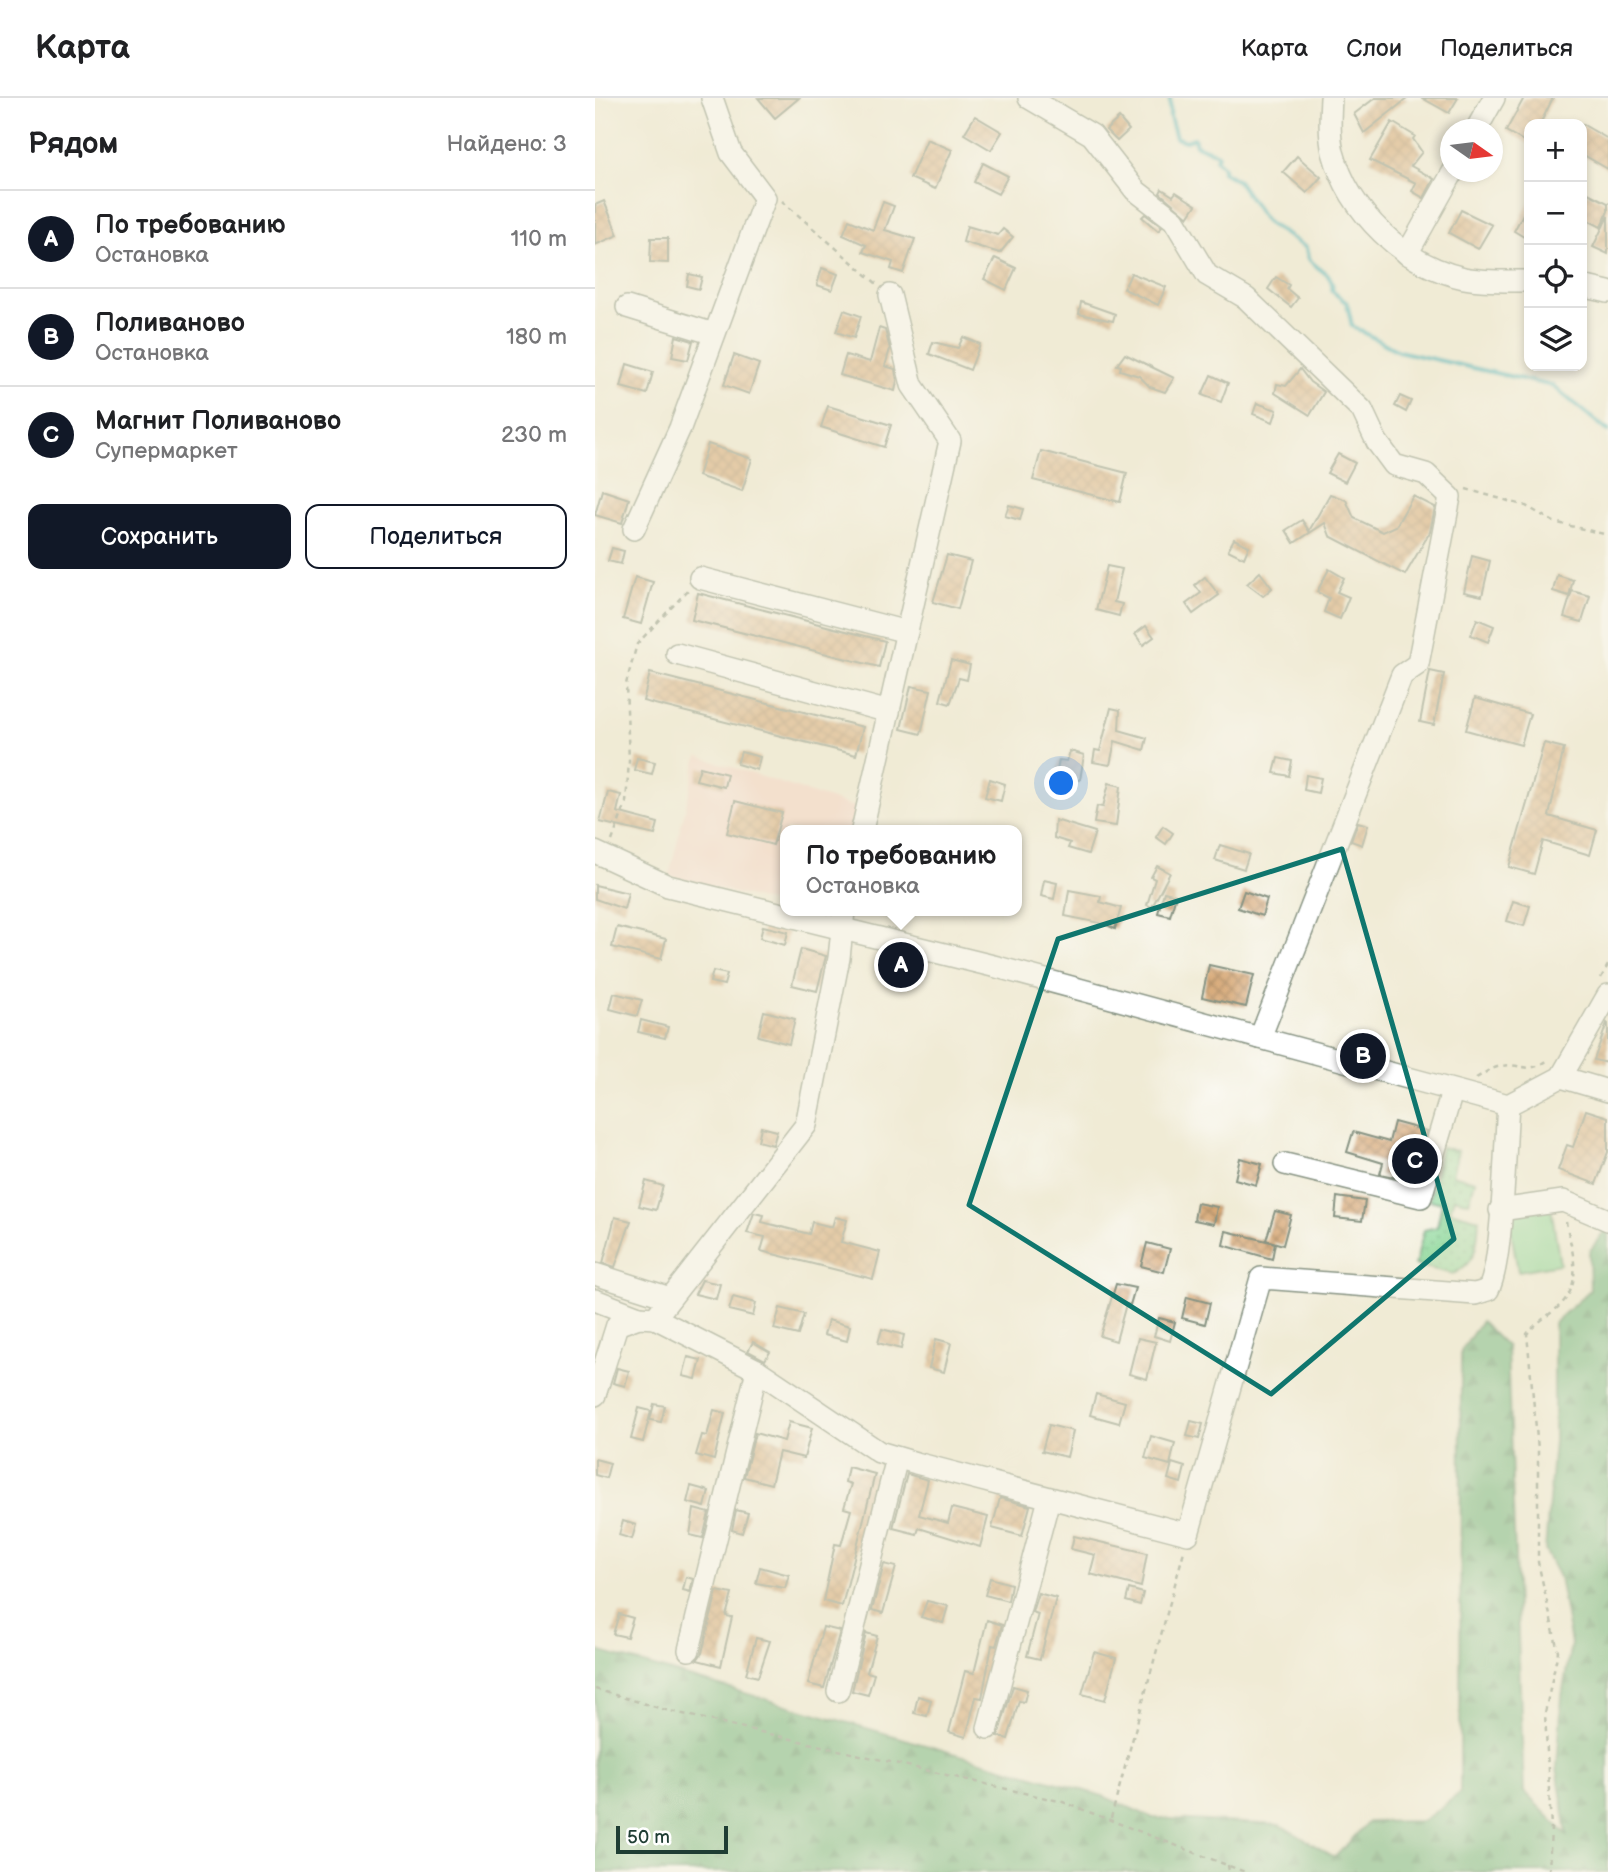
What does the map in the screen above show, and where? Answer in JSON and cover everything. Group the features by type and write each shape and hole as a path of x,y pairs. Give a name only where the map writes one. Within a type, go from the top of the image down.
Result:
{"street":[{"path":"634,529 680,428 765,198 731,153 712,98"},
{"path":"1029,98 1092,135 1135,190 1174,220 1207,275 1246,298 1362,410 1377,442 1394,464 1426,474 1450,497 1418,664 1402,674 1261,1038"},
{"path":"1331,98 1333,152 1347,185 1370,220 1407,254 1462,277 1493,282 1524,281"},
{"path":"1482,119 1494,98"},
{"path":"1407,254 1447,182"},
{"path":"1587,287 1608,292"},
{"path":"863,825 950,440 912,385 891,295"},
{"path":"627,307 713,334"},
{"path":"700,578 907,632"},
{"path":"677,654 888,712"},
{"path":"600,855 668,886 780,908"},
{"path":"822,916 997,967 1261,1038 1459,1086 1508,1105"},
{"path":"595,1395 617,1325 647,1317 670,1298 806,1125 839,958 842,920"},
{"path":"595,1300 647,1317 757,1370 879,1452 1160,1530 1188,1534 1261,1278 1475,1294 1488,1290 1493,1281 1508,1105 1556,1068 1602,992"},
{"path":"1556,1068 1608,1091"},
{"path":"1286,1164 1421,1197 1459,1086"},
{"path":"1500,1210 1563,1201 1608,1220"},
{"path":"595,1274 670,1298"},
{"path":"689,1650 757,1370"},
{"path":"838,1691 897,1458"},
{"path":"988,1728 1049,1499"}],"path":[{"path":"765,198 781,200 891,295"},
{"path":"1450,497 1462,488 1479,491 1526,506 1554,522 1608,535"},
{"path":"600,855 626,803 629,761 626,684 637,644 700,578"},
{"path":"1602,992 1608,965"},
{"path":"1459,1086 1477,1078 1488,1069 1505,1065 1525,1070 1539,1066 1556,1068"},
{"path":"1549,1872 1551,1828 1545,1713 1557,1651 1538,1562 1538,1449 1527,1334 1537,1321 1564,1302 1576,1279 1563,1201"},
{"path":"1111,1820 1188,1534"},
{"path":"595,1689 666,1710 1063,1802 1245,1872"},
{"path":"1228,1865 1229,1872"}],"highlighted area":[{"path":"1342,849 1454,1239 1271,1394 969,1205 1058,939"}],"shaded area":[{"path":"698,756 866,811 863,825 780,825 780,905 669,876"}],"green space":[{"path":"1441,1147 1458,1151 1452,1175 1475,1181 1469,1202 1454,1198 1450,1211 1479,1219 1472,1258 1453,1274 1415,1265 1424,1230 1437,1227 1442,1203 1430,1200"},
{"path":"1551,1207 1560,1264 1518,1271 1508,1214"},
{"path":"1608,1226 1608,1872 595,1872 595,1650 1103,1796 1153,1818 1280,1825 1335,1857 1368,1822 1423,1821 1460,1793 1461,1351 1481,1321 1507,1347 1524,1792 1567,1835 1557,1767 1562,1696 1571,1644 1559,1577 1545,1550 1554,1441 1554,1323 1590,1290 1589,1252"}],"building":[{"path":"758,98 799,98 775,118"},
{"path":"1375,98 1408,98 1364,133 1354,114"},
{"path":"1422,98 1458,98 1449,113"},
{"path":"1524,98 1553,98 1542,119 1524,119 1524,141 1506,131"},
{"path":"975,116 1002,132 991,150 964,134"},
{"path":"1119,118 1129,130 1117,141 1106,130"},
{"path":"1392,122 1415,136 1413,139 1422,152 1411,166 1434,179 1424,198 1412,191 1416,183 1370,160"},
{"path":"1587,127 1608,139 1608,169 1587,157"},
{"path":"927,139 952,150 935,189 910,178"},
{"path":"1297,156 1321,177 1307,193 1283,172"},
{"path":"983,163 1008,176 998,194 974,182"},
{"path":"1162,189 1173,196 1176,192 1196,205 1188,217 1160,193"},
{"path":"1587,192 1608,203 1608,211 1601,227 1587,220"},
{"path":"604,201 618,235 595,245 595,205"},
{"path":"883,202 894,206 885,230 915,239 903,273 891,269 893,262 863,252 866,245 843,235 849,220 873,230"},
{"path":"1461,210 1492,225 1478,249 1449,233"},
{"path":"1524,212 1524,237 1514,231"},
{"path":"1145,214 1162,227 1158,231 1142,217"},
{"path":"1608,216 1608,254 1593,247"},
{"path":"967,226 998,235 1003,229 1013,237 1000,253 963,242"},
{"path":"651,238 668,238 668,263 650,262"},
{"path":"995,258 1016,268 1006,290 984,279"},
{"path":"822,268 838,274 832,290 817,285"},
{"path":"1131,273 1166,287 1158,305 1124,289"},
{"path":"689,274 702,277 699,289 687,286"},
{"path":"1276,277 1289,285 1287,289 1298,298 1291,307 1268,289"},
{"path":"1081,302 1115,314 1113,321 1079,314"},
{"path":"844,310 861,316 854,338 836,332"},
{"path":"879,328 885,330 890,349 885,366 895,369 895,391 840,375 846,355 870,362"},
{"path":"676,336 693,341 688,360 672,357"},
{"path":"963,337 980,344 970,370 929,354 933,342 958,348"},
{"path":"1125,354 1174,378 1165,392 1150,387 1139,376 1120,370 1121,366 1117,365"},
{"path":"734,355 759,364 749,394 724,385"},
{"path":"627,364 653,372 647,394 621,387"},
{"path":"1300,369 1310,382 1324,392 1310,415 1275,393 1277,384 1286,386"},
{"path":"1211,375 1228,383 1221,402 1202,395"},
{"path":"1400,396 1411,401 1406,412 1395,406"},
{"path":"1257,403 1277,410 1273,422 1253,414"},
{"path":"828,406 891,425 884,447 821,427"},
{"path":"708,444 752,459 742,491 698,476"},
{"path":"1041,451 1127,473 1120,502 1033,480"},
{"path":"1338,454 1355,463 1345,482 1327,473"},
{"path":"602,490 629,499 622,523 595,515"},
{"path":"1330,494 1346,500 1354,518 1383,532 1396,526 1413,496 1435,507 1430,532 1405,575 1330,536 1325,523 1294,543 1286,530 1302,520 1309,531"},
{"path":"1009,505 1023,509 1020,520 1005,516"},
{"path":"1234,539 1249,546 1244,558 1228,550"},
{"path":"612,548 624,551 621,564 608,561"},
{"path":"947,555 971,561 958,609 933,602"},
{"path":"1472,556 1490,561 1482,596 1464,592"},
{"path":"1107,566 1122,569 1114,602 1122,604 1119,616 1096,610"},
{"path":"1329,569 1344,578 1337,592 1349,597 1340,619 1324,612 1329,598 1317,592"},
{"path":"1260,572 1272,588 1263,596 1247,584"},
{"path":"1557,575 1573,580 1569,596 1553,591"},
{"path":"635,577 653,582 641,624 623,619"},
{"path":"1205,577 1219,595 1193,614 1186,604 1201,593 1195,585"},
{"path":"1572,591 1590,596 1582,622 1564,617"},
{"path":"698,593 885,641 879,667 692,620"},
{"path":"1477,619 1494,626 1488,642 1471,635"},
{"path":"1146,626 1154,637 1143,645 1135,634"},
{"path":"951,660 970,665 967,680 959,678 950,704 940,701"},
{"path":"1430,671 1444,674 1434,725 1420,722"},
{"path":"650,673 863,727 856,755 643,701"},
{"path":"911,686 931,690 921,734 901,729"},
{"path":"1475,698 1530,714 1521,745 1466,730"},
{"path":"1111,708 1120,710 1119,730 1147,738 1144,750 1115,741 1110,765 1093,762 1095,750 1100,751"},
{"path":"1544,743 1564,748 1549,816 1597,830 1590,855 1543,841 1534,874 1509,867"},
{"path":"1070,751 1084,755 1080,780 1056,776 1059,760 1067,761"},
{"path":"741,752 760,757 757,770 737,764"},
{"path":"637,758 655,762 652,774 634,770"},
{"path":"1278,758 1292,761 1289,776 1274,773"},
{"path":"700,767 727,774 724,787 696,780"},
{"path":"1306,775 1321,778 1318,793 1304,790"},
{"path":"990,779 1005,784 1001,801 985,797"},
{"path":"1109,783 1121,786 1116,826 1094,823 1097,806 1103,807"},
{"path":"608,792 621,795 617,812 658,823 655,835 600,822"},
{"path":"735,801 782,813 773,845 727,833"},
{"path":"1055,820 1095,832 1088,854 1068,848 1070,843 1054,838"},
{"path":"1358,822 1368,825 1362,845 1351,841"},
{"path":"1163,826 1173,833 1166,844 1156,837"},
{"path":"1220,845 1249,854 1244,869 1215,860"},
{"path":"1157,866 1170,873 1152,907 1147,905 1155,879 1151,877"},
{"path":"1044,880 1057,883 1054,899 1041,896"},
{"path":"595,885 628,893 624,909 595,899"},
{"path":"1069,890 1101,896 1100,902 1121,908 1115,929 1105,924 1065,916"},
{"path":"1244,891 1267,899 1262,916 1238,908"},
{"path":"1164,892 1176,895 1170,916 1158,913"},
{"path":"1513,901 1530,906 1524,926 1507,921"},
{"path":"763,926 788,932 785,945 760,938"},
{"path":"617,927 666,939 661,959 612,947"},
{"path":"801,949 826,956 817,991 792,985"},
{"path":"1209,965 1254,975 1246,1007 1202,997"},
{"path":"713,971 727,974 724,985 710,982"},
{"path":"614,993 642,1000 637,1016 610,1009"},
{"path":"764,1011 795,1019 789,1044 758,1036"},
{"path":"641,1020 668,1027 665,1038 638,1032"},
{"path":"1608,1024 1608,1063 1594,1060"},
{"path":"1586,1110 1608,1117 1608,1152 1596,1184 1558,1170 1567,1145 1573,1147"},
{"path":"1394,1122 1427,1131 1412,1181 1380,1174 1383,1163 1347,1152 1353,1132 1389,1142"},
{"path":"761,1127 777,1131 773,1145 758,1141"},
{"path":"1240,1158 1262,1164 1256,1185 1235,1179"},
{"path":"646,1181 663,1186 656,1210 639,1206"},
{"path":"1337,1197 1365,1201 1362,1221 1335,1218"},
{"path":"1197,1203 1217,1207 1214,1224 1194,1220"},
{"path":"1275,1211 1291,1215 1283,1245 1266,1240"},
{"path":"754,1213 764,1215 762,1222 809,1234 812,1222 832,1227 835,1217 847,1220 841,1242 880,1252 873,1279 761,1251 765,1237 747,1233"},
{"path":"615,1217 631,1221 615,1267 603,1263"},
{"path":"1226,1231 1275,1243 1272,1259 1223,1245"},
{"path":"1147,1243 1170,1249 1164,1272 1141,1266"},
{"path":"702,1280 720,1284 716,1299 695,1294"},
{"path":"1116,1284 1135,1288 1130,1305 1126,1304 1116,1341 1100,1336"},
{"path":"733,1297 756,1303 753,1316 729,1310"},
{"path":"1187,1297 1210,1303 1205,1324 1182,1318"},
{"path":"780,1308 804,1314 798,1335 774,1329"},
{"path":"1159,1318 1175,1322 1170,1341 1154,1336"},
{"path":"828,1320 850,1326 847,1341 824,1335"},
{"path":"882,1329 904,1335 901,1349 878,1343"},
{"path":"1138,1338 1156,1342 1147,1379 1129,1374"},
{"path":"936,1339 951,1343 944,1372 929,1368"},
{"path":"753,1342 770,1352 765,1360 748,1351"},
{"path":"688,1357 701,1360 696,1379 683,1376"},
{"path":"617,1368 629,1371 625,1386 613,1383"},
{"path":"1096,1394 1125,1402 1119,1423 1090,1415"},
{"path":"654,1404 665,1406 661,1422 650,1420"},
{"path":"639,1408 651,1411 643,1442 631,1439"},
{"path":"714,1410 725,1413 714,1460 696,1455 702,1435 707,1436"},
{"path":"1191,1421 1203,1424 1199,1439 1187,1436"},
{"path":"789,1422 812,1428 804,1458 779,1452 771,1484 744,1477 755,1433 784,1441"},
{"path":"1049,1425 1073,1431 1067,1457 1042,1451"},
{"path":"1151,1436 1175,1443 1170,1465 1145,1458"},
{"path":"595,1459 610,1463 606,1478 595,1475"},
{"path":"1172,1463 1185,1467 1181,1483 1168,1479"},
{"path":"848,1467 875,1474 842,1606 823,1601 835,1544 841,1545 851,1510 844,1508 851,1484 845,1482"},
{"path":"907,1474 928,1480 919,1515 948,1523 952,1508 988,1517 980,1547 919,1528 917,1534 893,1528"},
{"path":"691,1486 709,1491 705,1507 687,1502"},
{"path":"1000,1498 1030,1506 1022,1536 992,1528"},
{"path":"694,1509 709,1513 703,1538 690,1535"},
{"path":"736,1510 748,1513 742,1533 732,1530"},
{"path":"623,1521 636,1525 632,1539 619,1535"},
{"path":"1074,1536 1147,1553 1141,1587 1090,1574 1095,1555 1071,1549"},
{"path":"884,1564 896,1567 883,1613 872,1610"},
{"path":"760,1567 789,1575 785,1588 756,1583"},
{"path":"686,1577 693,1579 690,1592 683,1590"},
{"path":"990,1578 1011,1584 1008,1601 985,1595"},
{"path":"1129,1589 1143,1593 1140,1605 1126,1601"},
{"path":"717,1591 732,1594 726,1616 732,1617 721,1666 697,1660 702,1653"},
{"path":"1038,1593 1056,1598 1040,1659 1027,1656 1038,1614 1032,1612"},
{"path":"927,1601 948,1606 943,1623 921,1617"},
{"path":"619,1614 633,1618 627,1637 613,1634"},
{"path":"987,1620 1002,1625 996,1646 992,1645 982,1698 976,1697 966,1737 949,1732 965,1671 974,1673"},
{"path":"823,1627 840,1631 824,1688 808,1684"},
{"path":"866,1633 877,1636 867,1672 874,1674 868,1695 852,1691"},
{"path":"756,1638 770,1641 758,1677 746,1674"},
{"path":"1094,1652 1116,1658 1105,1700 1082,1694"},
{"path":"1013,1686 1027,1690 1024,1702 1019,1701 1008,1739 998,1736"},
{"path":"918,1696 931,1700 927,1716 914,1713"}],"waterway":[{"path":"1170,98 1170,117 1176,138 1186,141 1194,138 1196,145 1218,154 1216,160 1223,167 1223,172 1238,181 1266,222 1306,248 1309,259 1328,276 1332,291 1347,303 1352,326 1398,351 1553,386 1608,431"}],"place":[{"name":"По требованию","path":"901,965"},
{"name":"Поливаново","path":"1363,1056"},
{"name":"Магнит Поливаново","path":"1415,1161"}]}
